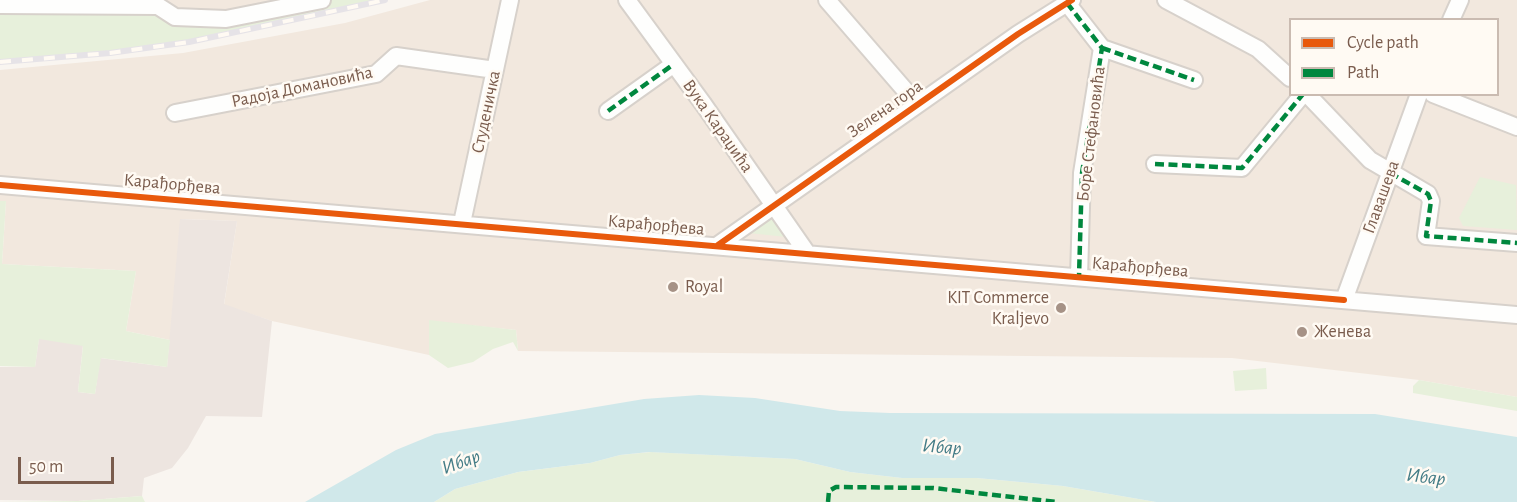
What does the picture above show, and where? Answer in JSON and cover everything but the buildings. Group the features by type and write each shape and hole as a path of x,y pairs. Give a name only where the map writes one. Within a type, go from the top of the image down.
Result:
{"street":[{"name":"Студеничка","path":"462,223 510,0"},
{"name":"Вука Караџића","path":"627,0 807,253"},
{"path":"827,0 917,104"},
{"path":"1166,0 1258,49 1289,77"},
{"path":"1452,18 1460,0"},
{"path":"0,5 42,2 158,3 175,17 226,18 312,1"},
{"name":"Зелена гора","path":"718,245 917,104 1069,1"},
{"name":"Боре Стефановића","path":"1069,1 1102,48 1082,172 1079,277"},
{"path":"1102,48 1194,80"},
{"name":"Радоја Домановића","path":"175,113 376,74 396,56 495,70"},
{"path":"608,111 674,64"},
{"path":"1155,164 1242,168 1303,96"},
{"path":"1307,96 1370,160 1428,194 1431,201 1426,236 1517,243"},
{"name":"Главашева","path":"1344,300 1418,96"},
{"path":"1438,96 1517,127"},
{"name":"Карађорђева","path":"0,185 1517,315"}],"shaded area":[{"path":"121,0 293,0 231,12 177,12 167,1"},
{"path":"430,0 1517,0 1517,397 1419,380 1232,358 518,351 516,330 429,321 429,355 272,321 224,305 237,221 181,219 170,340 126,331 136,271 2,264 6,201 0,201 0,70 183,53 345,23"},
{"path":"180,219 237,221 224,304 272,321 262,417 206,416 188,448 172,468 144,478 142,496 78,501 0,500 0,367 35,367 39,338 83,345 78,392 95,394 100,358 167,367"}],"green space":[{"path":"322,0 385,0 189,42 110,53 0,62 0,5 158,6 175,17"},
{"path":"1480,177 1516,185 1517,230 1463,226 1459,218"},
{"path":"0,201 6,201 2,264 136,271 126,331 170,340 167,367 101,358 95,394 78,392 83,346 39,339 35,367 0,366"},
{"path":"773,217 786,237 749,233 765,219"},
{"path":"429,320 516,330 518,351 513,342 493,349 473,362 448,368 429,355"},
{"path":"1266,368 1267,389 1235,391 1233,371"},
{"path":"1419,380 1517,397 1517,411 1413,393 1413,386"},
{"path":"651,452 795,459 850,472 902,478 977,478 1063,486 1156,502 434,502 455,489 518,472 590,463 620,455"},
{"path":"142,496 145,502 0,502 78,501"}],"water":[{"name":"Ибар","path":"699,395 755,398 840,411 890,413 1375,414 1517,437 1517,502 1156,502 1063,486 977,478 902,478 850,472 795,459 649,452 620,455 590,463 518,472 455,489 434,502 305,502 396,450 435,434 644,399"}],"railway":[{"path":"0,62 110,53 189,42 385,0"}],"marked path":[{"path":"1067,3 1102,48 1082,173 1079,277"},
{"path":"1102,48 1194,80"},
{"path":"608,111 674,64"},
{"path":"1155,164 1242,168 1301,96"},
{"path":"1390,173 1428,194 1431,201 1426,236 1517,243"},
{"path":"828,502 829,491 836,487 933,488 1057,502"}],"cycle path":[{"path":"718,245 1018,34 1072,0"},
{"path":"0,185 1344,300"}],"place":[{"name":"Royal","path":"673,287"},
{"name":"KIT Commerce Kraljevo","path":"1061,308"},
{"name":"Женева","path":"1302,332"}]}
